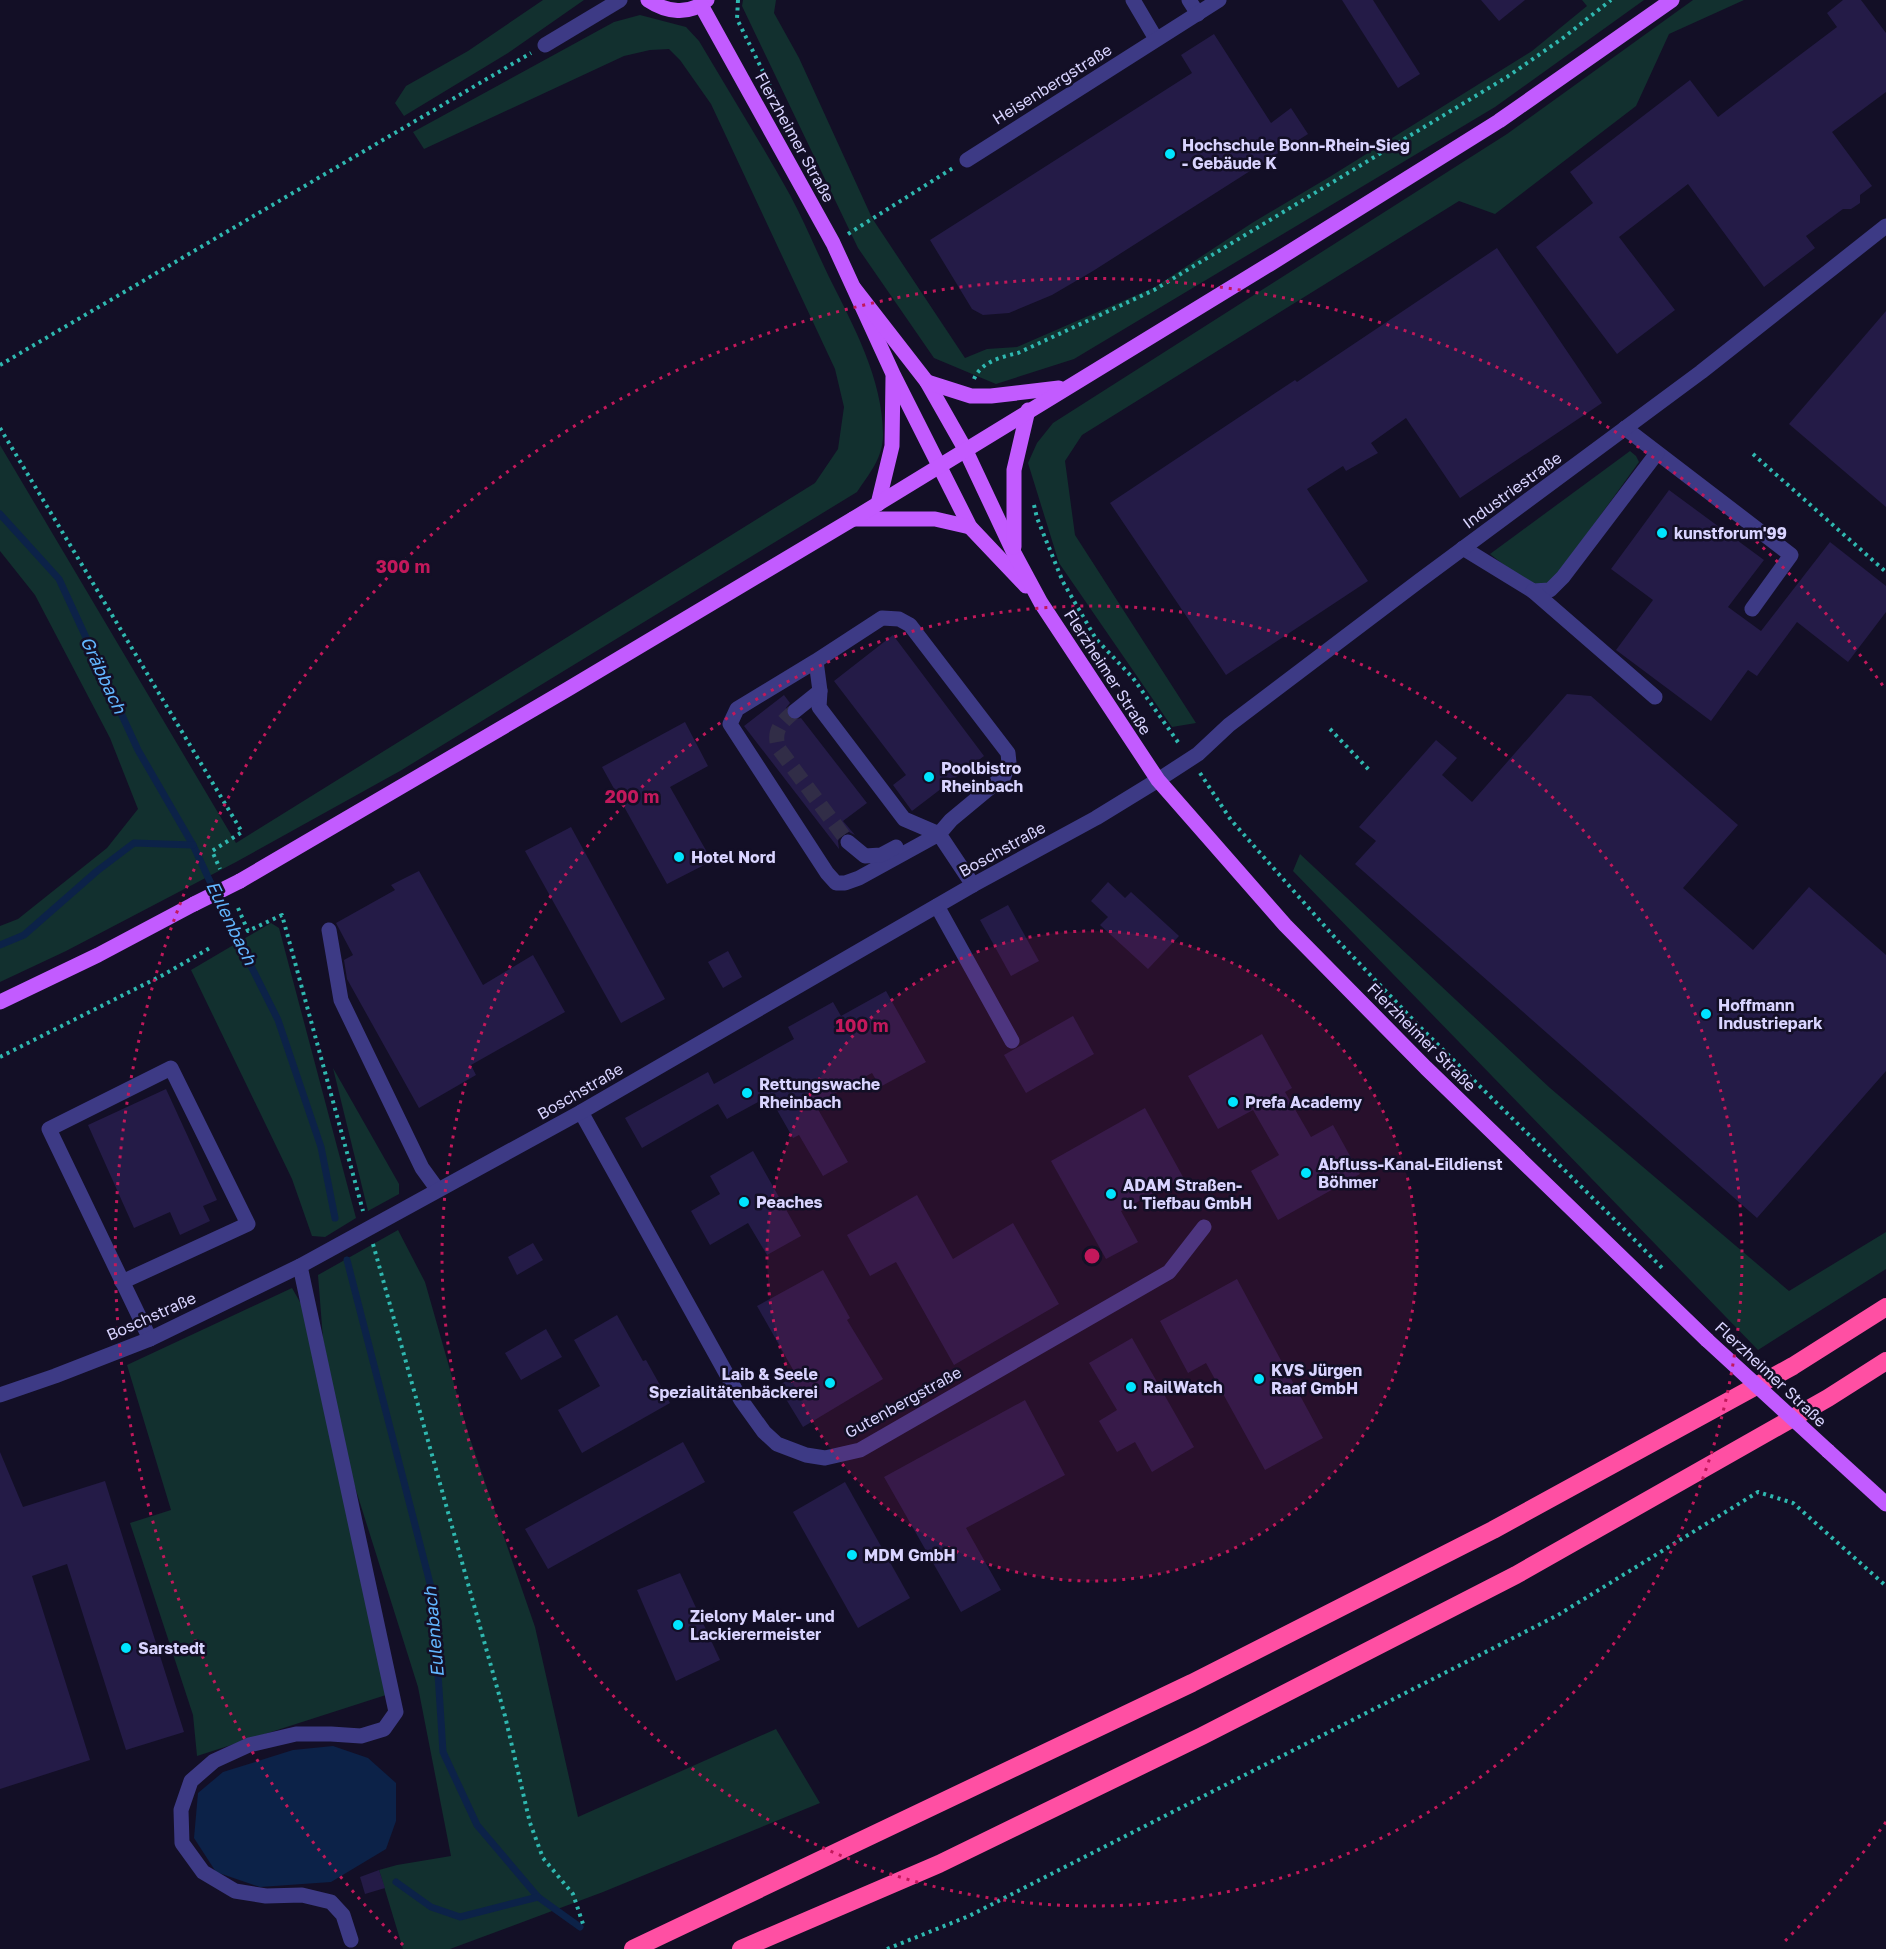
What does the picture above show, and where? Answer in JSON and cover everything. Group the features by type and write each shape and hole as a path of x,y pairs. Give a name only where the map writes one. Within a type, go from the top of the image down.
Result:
{"highway":[{"path":"633,1949 1182,1688 1493,1530 1793,1366 1886,1306"},
{"path":"741,1949 939,1864 1212,1731 1516,1575 1818,1404 1886,1361"}],"main road":[{"name":"Flerzheimer Straße","path":"648,0 660,8 674,11 688,10 704,2 827,233 893,374 970,527 1041,603"},
{"path":"0,1002 98,955 240,881 879,504 1500,121 1672,0"},
{"name":"Flerzheimer Straße","path":"854,288 927,382 965,449 1041,603 1158,780 1286,925 1426,1068 1707,1340 1886,1504"},
{"path":"879,504 892,446 893,374"},
{"path":"927,382 971,396 1065,388"},
{"path":"1014,551 1014,470 1028,410"},
{"path":"853,519 935,519 970,527"}],"street":[{"path":"545,45 620,0"},
{"path":"1132,0 1156,39"},
{"path":"1189,0 1198,14"},
{"name":"Heisenbergstraße","path":"967,160 1219,0"},
{"name":"Industriestraße","path":"1158,780 1190,759 1229,725 1701,372 1886,226"},
{"path":"1625,428 1791,555 1752,609"},
{"path":"1533,591 1550,590 1557,584 1657,453"},
{"path":"1463,548 1533,591 1654,697"},
{"path":"882,618 899,619 910,626 1008,753 1009,763 1004,776 951,820 939,834 859,878 836,884 730,724 737,709 816,661 882,618"},
{"path":"816,661 820,691 819,707 904,819 939,834 973,885"},
{"path":"795,711 820,691"},
{"name":"Boschstraße","path":"0,1395 150,1339 300,1266 580,1113 973,885 1096,818 1158,780"},
{"path":"848,842 865,856 881,855 897,847 939,834"},
{"path":"937,906 1012,1041"},
{"path":"329,930 341,1000 422,1168 438,1190"},
{"path":"122,1282 248,1224 171,1068 49,1129 122,1282 150,1339"},
{"name":"Gutenbergstraße","path":"580,1113 741,1400 764,1432 777,1444 806,1455 825,1458 860,1450 1169,1272 1204,1227"},
{"path":"300,1266 396,1712 384,1729 362,1736 296,1734 249,1745 214,1761 191,1780 181,1810 182,1843 203,1872 235,1891 266,1896 302,1895 331,1902 343,1915 351,1940"}],"path":[{"path":"973,382 976,373 994,359 1018,352 1154,290 1507,77 1563,38 1611,0"},
{"path":"0,365 545,45"},
{"path":"846,236 967,160"},
{"path":"0,428 242,832 212,851 220,869"},
{"path":"1753,454 1886,572"},
{"path":"1032,496 1037,518 1063,582 1096,639 1133,678 1231,820 1337,940 1419,1026 1657,1261 1667,1274"},
{"path":"1330,729 1371,772"},
{"path":"237,908 248,931 282,915 505,1716 530,1822 543,1858 573,1894 584,1927"},
{"path":"0,1057 163,975 210,948"},
{"path":"887,1949 969,1916 1558,1616 1758,1492 1793,1503 1886,1586"}],"green space":[{"path":"543,0 584,0 508,53 404,116 395,103 406,86 468,51"},
{"path":"743,0 776,0 774,13 799,58 872,218 965,358 987,349 1017,347 1155,287 1252,223 1532,51 1587,6 1582,0 1644,0 1495,107 1074,359 996,384 934,358 858,248 742,6"},
{"path":"1693,0 1744,0 1669,34 1636,106 1495,214 1459,201 1082,435 1065,461 1075,535 1196,723 1172,727 1059,563 1028,463 1037,443 1053,423 1507,134"},
{"path":"640,15 686,27 699,41 768,156 800,215 857,333 878,393 882,414 881,451 866,479 857,492 400,771 236,862 66,951 0,982 0,926 18,919 107,848 138,809 110,738 35,595 0,551 0,445 236,843 815,483 838,449 844,407 835,369 711,104 680,60 669,49 650,50 624,56 424,149 413,132 614,22"},
{"path":"1630,451 1639,462 1550,585 1533,588 1490,554"},
{"path":"1300,854 1550,1088 1789,1291 1886,1232 1886,1269 1758,1350 1293,871"},
{"path":"271,923 279,928 356,1218 325,1237 312,1236 292,1179 191,970"},
{"path":"333,1068 399,1184 399,1194 368,1211"},
{"path":"398,1230 425,1282 468,1433 535,1627 578,1817 776,1729 820,1803 603,1892 450,1949 403,1949 379,1870 451,1856 418,1687 349,1468 323,1339 318,1275"},
{"path":"292,1288 308,1316 386,1695 197,1756 193,1715 130,1523 171,1510 127,1365"}],"water":[{"path":"333,1746 368,1758 396,1783 396,1821 386,1849 331,1882 260,1887 216,1872 194,1838 198,1793 223,1772 293,1750"}],"building":[{"path":"1342,0 1373,0 1420,74 1398,88"},
{"path":"1481,0 1525,0 1499,21"},
{"path":"1843,0 1861,0 1886,33 1886,92 1832,132 1872,186 1860,195 1860,203 1851,209 1843,209 1806,236 1815,248 1764,287 1688,184 1619,237 1675,310 1617,354 1536,247 1593,203 1570,172 1690,80 1718,117 1837,27 1827,13"},
{"name":"Hochschule Bonn-Rhein-Sieg - Gebäude K","path":"1214,34 1271,123 1291,108 1308,134 1052,295 1009,313 983,315 972,309 930,240 1192,73 1181,55"},
{"path":"1497,248 1602,403 1460,498 1406,418 1371,443 1378,453 1346,471 1343,466 1307,489 1368,581 1226,675 1110,503 1295,380 1297,382"},
{"path":"1886,311 1886,507 1789,424"},
{"path":"1669,490 1764,560 1728,607 1761,631 1830,542 1886,586 1886,612 1848,662 1797,622 1757,676 1748,670 1711,721 1616,650 1653,600 1611,569"},
{"path":"893,635 984,756 912,811 893,785 906,775 834,681"},
{"name":"Hoffmann Industriepark","path":"1567,694 1591,696 1738,825 1683,888 1753,950 1809,887 1886,955 1886,1071 1757,1218 1355,864 1376,841 1359,827 1436,740 1457,758 1442,775 1472,802"},
{"path":"784,695 790,703 786,708 787,717 792,720 801,718 867,803 843,821 855,835 849,832 841,835 838,841 839,849 744,726"},
{"path":"685,722 708,766 670,787 712,861 667,884 602,767"},
{"path":"571,827 665,999 621,1023 525,851"},
{"path":"419,871 483,985 533,955 565,1012 471,1065 476,1075 419,1108 347,979 344,960 353,955 336,923 395,890 391,885"},
{"path":"1108,882 1125,898 1131,892 1179,936 1148,969 1100,925 1108,917 1091,901"},
{"path":"1008,905 1039,961 1011,976 980,920"},
{"path":"728,951 742,977 723,988 708,962"},
{"path":"886,991 926,1062 880,1087 872,1073 815,1104 848,1162 823,1176 799,1135 793,1138 769,1096 727,1119 718,1104 642,1148 625,1118 708,1072 714,1084 794,1039 788,1027 833,1002 841,1016"},
{"path":"1073,1016 1094,1054 1026,1093 1004,1055"},
{"path":"1262,1034 1292,1088 1285,1092 1311,1137 1333,1125 1360,1174 1278,1220 1251,1171 1279,1155 1253,1110 1218,1129 1188,1076"},
{"path":"166,1089 217,1200 203,1206 210,1221 180,1235 170,1212 134,1228 88,1125"},
{"name":"ADAM Straßen- u. Tiefbau GmbH","path":"1145,1108 1183,1177 1121,1211 1138,1242 1106,1259 1051,1161"},
{"name":"Peaches","path":"753,1151 801,1236 767,1255 748,1223 710,1245 691,1211 720,1194 710,1176"},
{"path":"917,1195 953,1259 1013,1223 1059,1304 954,1365 896,1262 870,1276 847,1235"},
{"path":"533,1243 543,1260 517,1275 508,1257"},
{"path":"823,1270 850,1318 847,1320 883,1379 803,1427 778,1386 796,1375 757,1306"},
{"name":"KVS Jürgen Raaf GmbH","path":"1237,1279 1323,1438 1265,1470 1206,1363 1188,1373 1160,1321"},
{"path":"617,1315 670,1403 582,1453 558,1410 600,1386 574,1340"},
{"path":"546,1329 562,1357 521,1380 505,1353"},
{"name":"RailWatch","path":"1132,1338 1194,1447 1152,1472 1135,1442 1117,1452 1099,1421 1117,1410 1089,1363"},
{"path":"1025,1400 1065,1475 966,1528 1001,1590 961,1612 884,1477"},
{"path":"683,1442 705,1482 548,1569 525,1529"},
{"path":"0,1452 23,1507 105,1481 184,1732 126,1750 67,1564 32,1576 90,1760 0,1789"},
{"name":"MDM GmbH","path":"845,1482 910,1598 858,1628 793,1512"},
{"name":"Zielony Maler- und Lackierermeister","path":"680,1573 720,1660 676,1681 637,1590"},
{"path":"379,1870 385,1888 365,1894 360,1877"}],"waterway":[{"name":"Eulenbach","path":"0,514 59,579 138,750 193,845 278,1020 321,1147 335,1218"},
{"name":"Eulenbach","path":"0,945 24,935 97,871 134,843 193,845"},
{"name":"Eulenbach","path":"347,1260 433,1595 443,1752 477,1825 538,1897 580,1927"},
{"path":"396,1882 431,1907 460,1917 538,1897"}],"tunnel":[{"path":"795,711 780,727 777,737 779,749 848,842"}],"place":[{"name":"Hochschule Bonn-Rhein-Sieg - Gebäude K","path":"1170,154"},
{"name":"kunstforum'99","path":"1662,533"},
{"name":"Poolbistro Rheinbach","path":"929,777"},
{"name":"Hotel Nord","path":"679,857"},
{"name":"Hoffmann Industriepark","path":"1706,1014"},
{"name":"Rettungswache Rheinbach","path":"747,1093"},
{"name":"Prefa Academy","path":"1233,1102"},
{"name":"Abfluss-Kanal-Eildienst Böhmer","path":"1306,1173"},
{"name":"ADAM Straßen- u. Tiefbau GmbH","path":"1111,1194"},
{"name":"Peaches","path":"744,1202"},
{"name":"KVS Jürgen Raaf GmbH","path":"1259,1379"},
{"name":"Laib & Seele Spezialitätenbäckerei","path":"830,1383"},
{"name":"RailWatch","path":"1131,1387"},
{"name":"MDM GmbH","path":"852,1555"},
{"name":"Zielony Maler- und Lackierermeister","path":"678,1625"},
{"name":"Sarstedt","path":"126,1648"}],"water label":[{"name":"Gräbbach","path":"103,675"}]}
